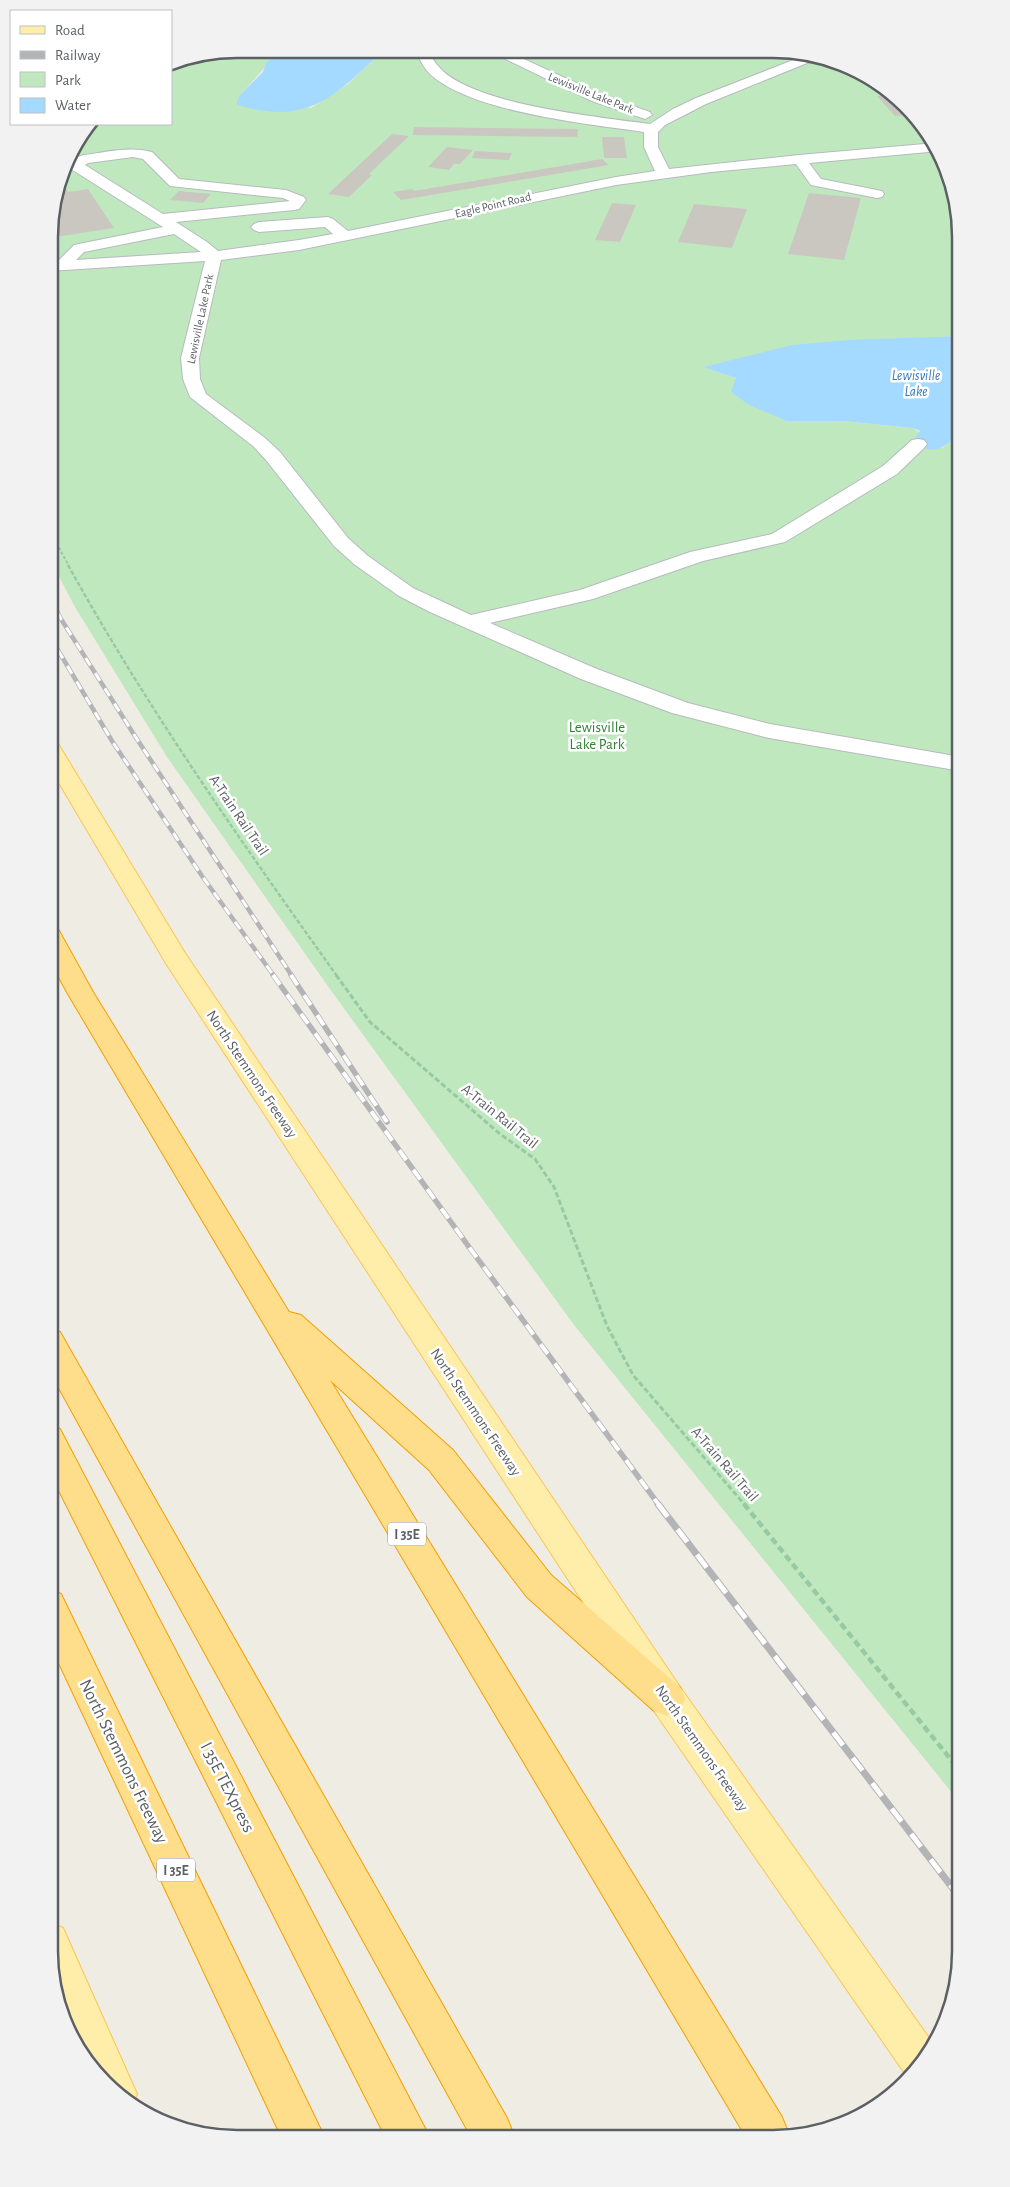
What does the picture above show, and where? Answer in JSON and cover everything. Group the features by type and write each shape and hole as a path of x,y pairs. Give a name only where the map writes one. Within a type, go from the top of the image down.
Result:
{"highway":[{"name":"I 35E","path":"58,952 81,994 766,2130"},
{"path":"269,1305 441,1460 539,1586 667,1699"},
{"path":"58,1357 490,2130"},
{"name":"I 35E TEXpress","path":"58,1456 405,2130"},
{"name":"North Stemmons Freeway","path":"58,1624 300,2130"}],"main road":[{"name":"North Stemmons Freeway","path":"58,762 176,959 667,1699 918,2056"},
{"path":"58,1963 107,2074"}],"street":[{"path":"424,58 438,74 469,92 486,98 535,110 658,125"},
{"name":"Lewisville Lake Park","path":"510,58 658,125"},
{"path":"664,174 653,152 650,139 658,125 774,67 800,60"},
{"name":"Eagle Point Road","path":"58,266 214,256 299,245 346,237 556,192 664,174 929,148"},
{"path":"58,265 79,248 168,224 294,206 299,200 286,194 175,184 147,155 133,153 74,162"},
{"path":"799,160 816,182 877,194"},
{"name":"Lewisville Lake Park","path":"73,163 202,245 214,256 190,358 190,374 193,386 199,397 259,442 273,456 341,542 361,560 406,592 469,622 616,685 680,708 769,731 952,762"},
{"path":"259,228 328,222 346,237"},
{"path":"469,622 586,595 697,556 778,538 890,470 918,444"}],"path":[{"name":"A-Train Rail Trail","path":"58,546 103,628 138,685 280,896 370,1022 500,1134 535,1159 554,1187 607,1326 634,1375 754,1516 952,1761"}],"green space":[{"name":"Lewisville Lake Park","path":"274,58 240,95 311,108 348,84 376,58 785,58 831,67 863,81 892,102 916,128 929,147 939,168 951,213 952,336 903,339 751,356 704,367 736,378 787,421 842,421 913,428 942,448 952,441 952,1793 574,1325 332,992 167,757 75,607 58,575 59,213 71,168 81,147 96,125 172,125 172,70 213,59"}],"water":[{"path":"272,58 375,58 335,93 319,103 301,109 282,112 261,110 236,104 240,95 263,72 266,63"},
{"name":"Lewisville Lake","path":"952,336 952,441 938,449 932,450 920,446 914,440 920,431 913,428 842,421 787,421 749,405 731,392 736,378 703,367 792,345 849,340"}],"building":[{"path":"877,96 884,96 905,115 895,116"},
{"path":"414,127 578,129 577,137 413,135"},
{"path":"392,134 409,136 369,174 372,175 349,197 328,194"},
{"path":"602,137 624,137 627,158 604,158"},
{"path":"447,147 473,150 460,164 454,164 449,170 428,167"},
{"path":"475,151 512,153 509,160 472,158"},
{"path":"602,159 609,165 401,200 393,192 412,189 414,191"},
{"path":"65,187 68,192 88,189 114,228 58,237 59,213"},
{"path":"179,191 211,194 203,203 170,200"},
{"path":"809,193 861,198 844,260 788,254"},
{"path":"612,203 636,205 620,242 595,240"},
{"path":"694,204 747,209 732,248 678,242"}],"railway":[{"path":"58,613 133,733 292,976"},
{"path":"58,650 112,741 202,876 274,976"},
{"path":"273,975 469,1247 659,1505"},
{"path":"291,975 387,1122"},
{"path":"658,1504 952,1887"}]}
